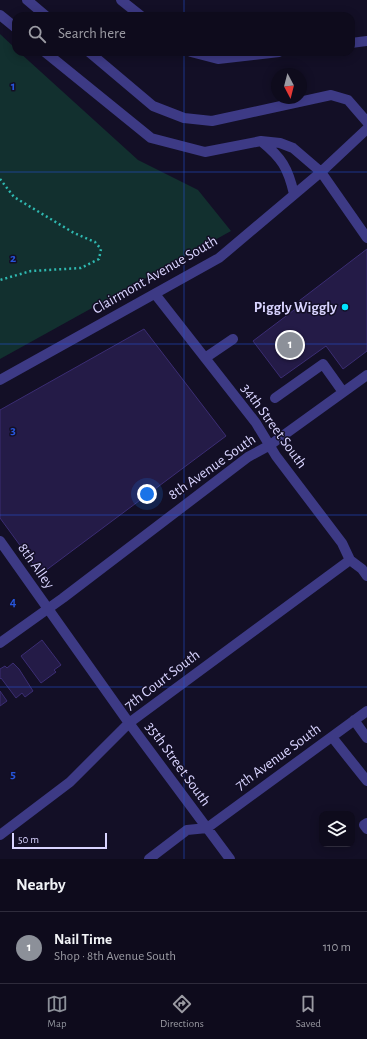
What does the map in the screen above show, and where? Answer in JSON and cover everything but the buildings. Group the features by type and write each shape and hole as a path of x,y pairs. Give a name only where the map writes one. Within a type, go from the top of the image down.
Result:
{"street":[{"path":"27,0 41,12"},
{"path":"121,0 136,12"},
{"path":"0,15 12,25"},
{"path":"355,42 367,41"},
{"path":"50,56 151,138 204,152 261,142 280,143 293,148 321,172 367,238"},
{"path":"94,56 153,106 184,118 212,121 331,95 348,100 367,122"},
{"path":"206,56 218,59 244,56"},
{"name":"Clairmont Avenue South","path":"0,380 219,258 321,172 367,129"},
{"path":"261,142 275,152 290,173 294,194"},
{"name":"34th Street South","path":"155,294 256,423 270,445 342,543 350,560 362,569 367,576"},
{"path":"205,358 233,339"},
{"path":"275,398 323,364 343,392"},
{"name":"8th Avenue South","path":"0,643 248,457 270,445 367,375"},
{"name":"8th Alley","path":"0,541 47,609"},
{"name":"7th Court South","path":"0,835 70,782 129,723 350,560"},
{"name":"35th Street South","path":"47,609 230,859"},
{"name":"7th Avenue South","path":"207,828 367,711"},
{"path":"354,720 367,738"},
{"path":"332,736 367,781"},
{"path":"367,823 364,825 367,829"},
{"path":"149,859 187,830 207,828"}],"path":[{"path":"0,179 14,197 74,233 95,242 101,249 98,259 81,268 31,271 0,280"}],"green space":[{"path":"0,34 12,45 12,56 23,56 138,160 198,190 231,231 0,359"}],"place":[{"name":"Piggly Wiggly","path":"345,307"},
{"name":"Nail Time","path":"290,345"}]}
